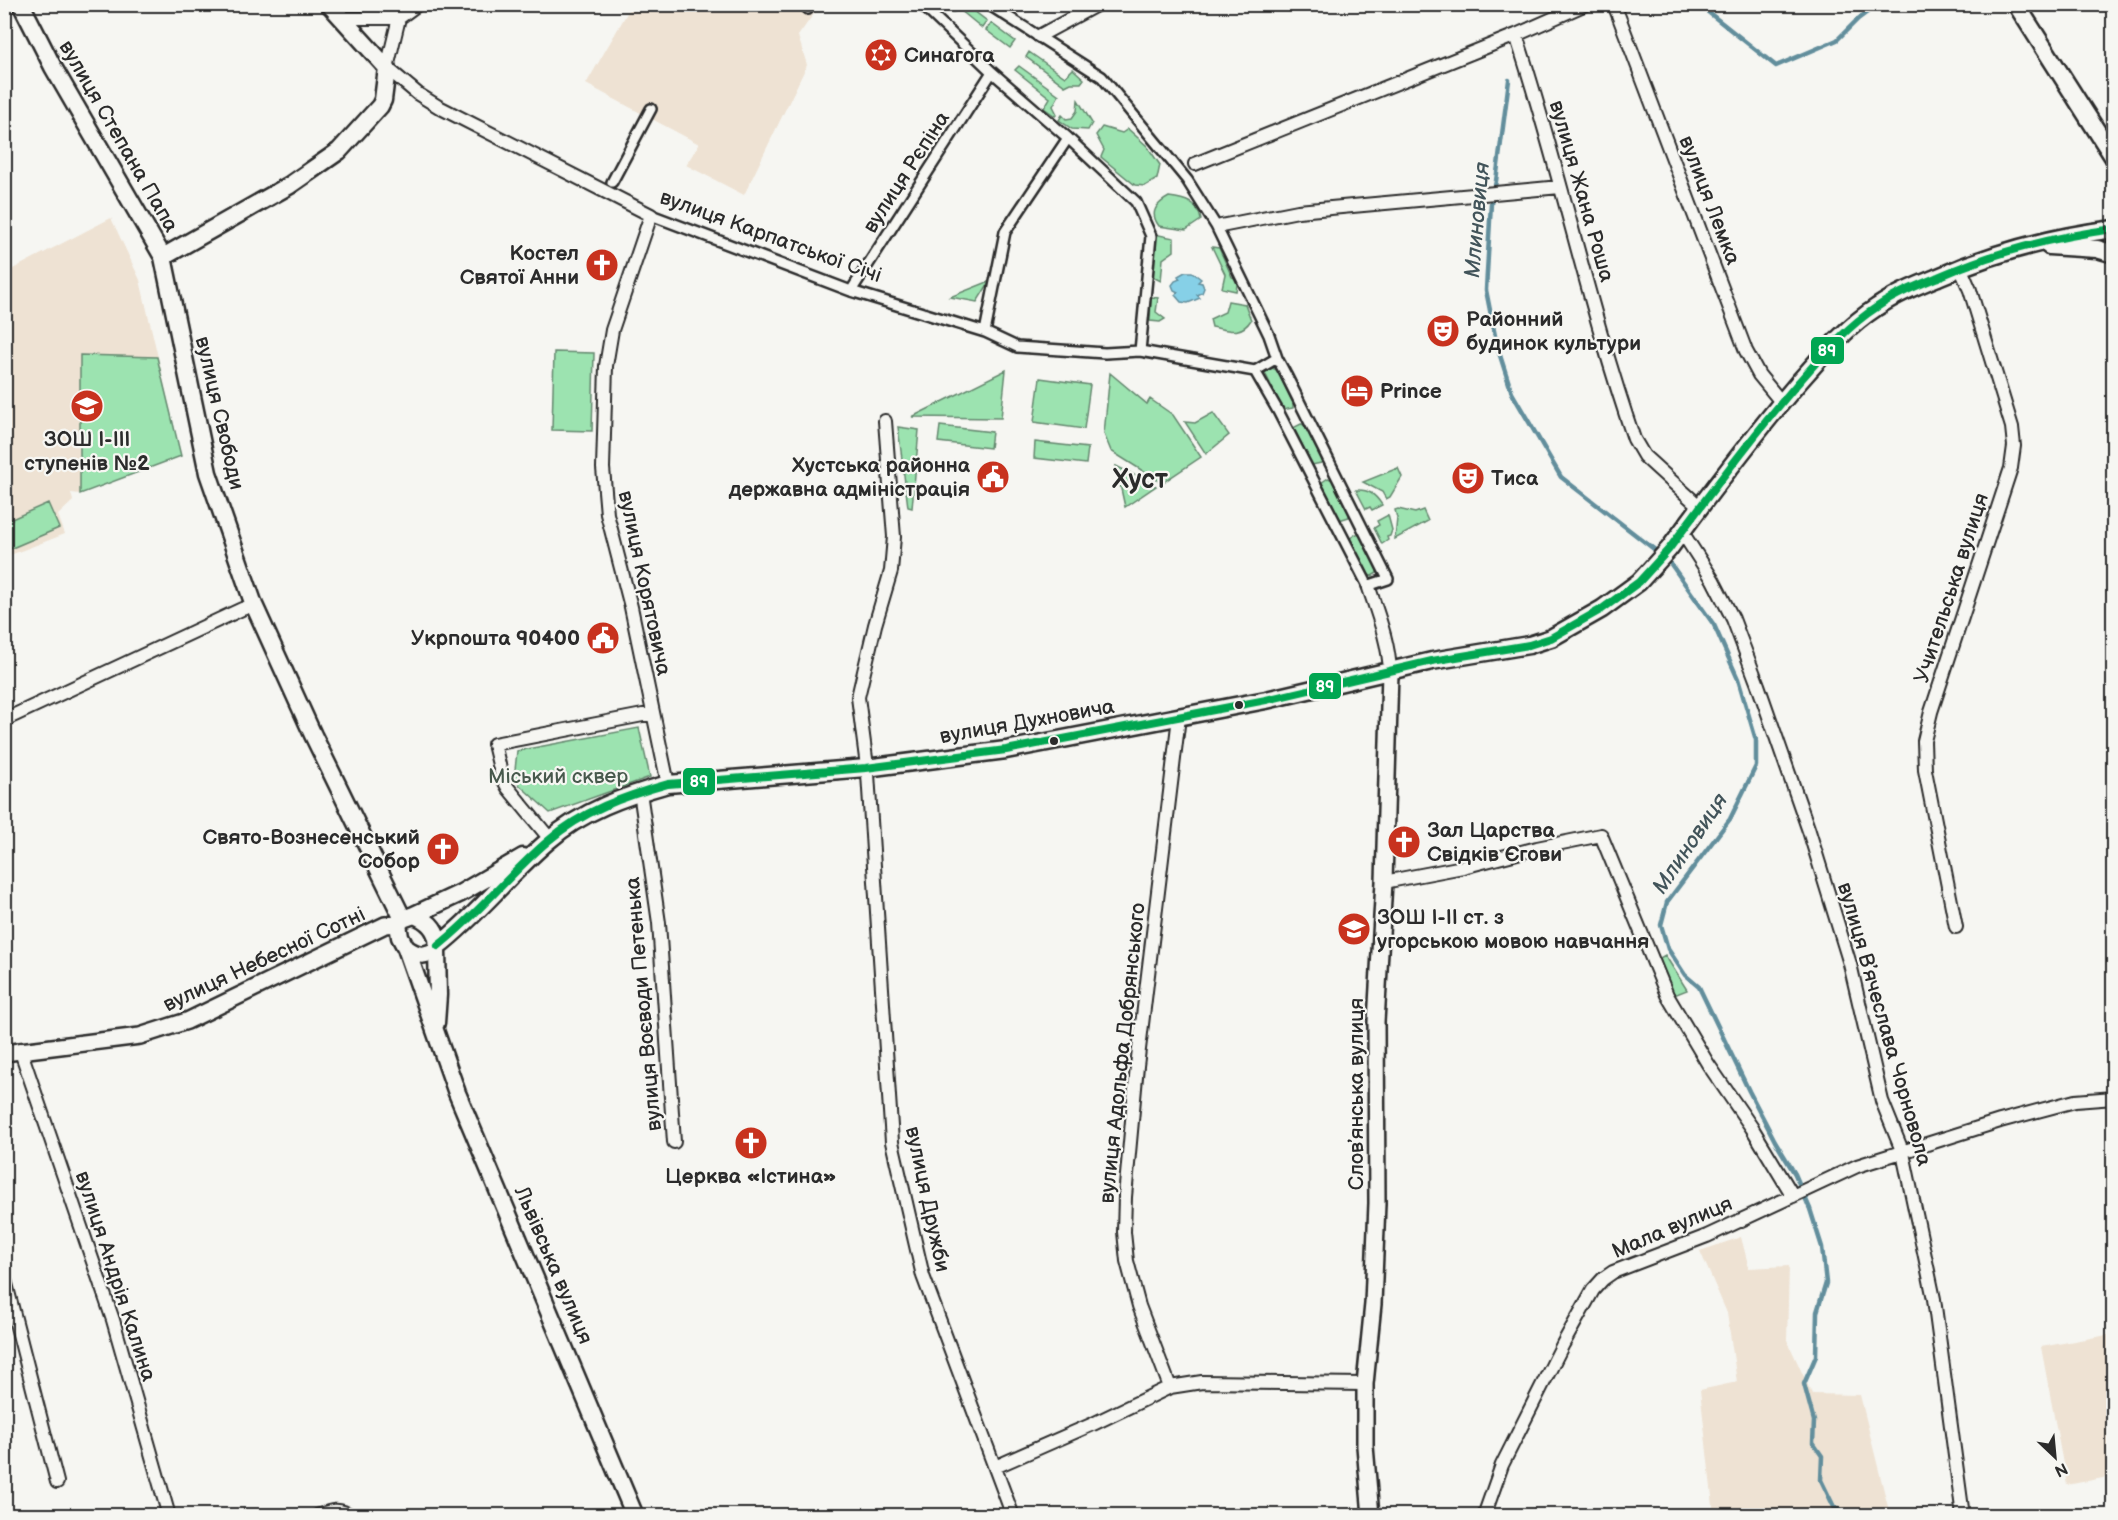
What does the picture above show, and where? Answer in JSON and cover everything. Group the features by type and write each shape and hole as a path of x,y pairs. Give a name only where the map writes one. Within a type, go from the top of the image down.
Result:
{"main road":[{"name":"вулиця Степана Папа","path":"21,4 53,67 163,257"},
{"name":"вулиця Карпатської Січі","path":"329,4 387,68"},
{"path":"2016,4 2114,159"},
{"path":"163,257 290,185 339,151 380,106 383,100 387,68"},
{"path":"1390,672 1444,658 1529,645 1551,638 1602,609 1634,586 1670,549 1782,403 1829,348 1874,308 1900,292 1960,267 2021,246 2076,234 2114,229"},
{"path":"2021,246 2074,247 2097,249 2114,254"},
{"name":"вулиця Свободи","path":"163,257 205,463 254,605 313,735 405,919"},
{"name":"вулиця Духновича","path":"546,842 581,818 612,801 668,784 866,768 995,752 1266,700 1390,672"},
{"path":"546,842 461,928 428,955 419,956 406,948 400,937 405,919 461,892 546,842"},
{"path":"405,919 432,924 437,948"},
{"name":"Львівська вулиця","path":"406,948 457,1093 635,1515"},
{"name":"Львівська вулиця","path":"436,1030 437,948"}],"street":[{"path":"341,18 399,18 418,4"},
{"path":"921,4 992,72 1068,138 1136,202 1151,236 1140,351"},
{"path":"988,4 1102,77 1179,170 1218,226 1269,336 1276,358 1388,579 1368,587"},
{"path":"1039,36 1098,4"},
{"path":"1179,170 1516,35 1586,4"},
{"name":"вулиця Лемка","path":"1614,4 1746,351 1759,375 1782,403"},
{"path":"387,68 399,18"},
{"name":"вулиця Жана Роша","path":"1516,35 1634,439 1644,456 1700,507"},
{"name":"вулиця Карпатської Січі","path":"387,68 433,104 651,215 851,291 985,332 1017,347 1105,353 1140,351 1255,371"},
{"name":"вулиця Рєпіна","path":"851,291 992,72"},
{"path":"612,182 651,109"},
{"path":"985,332 1005,232 1068,138"},
{"path":"1218,226 1298,211 1560,187"},
{"name":"вулиця Корятовича","path":"651,215 612,330 606,366 603,468 607,514 631,607 668,784"},
{"name":"Учительська вулиця","path":"1956,927 1925,770 1924,741 1930,712 2011,468 2014,446 2012,427 1995,370 1970,290 1960,267"},
{"path":"1276,358 1255,371 1278,411 1368,587 1385,637 1390,672"},
{"name":"вулиця Дружби","path":"885,421 894,537 891,571 874,625 858,697 866,768 892,1142 923,1276 1013,1515"},
{"name":"вулиця Вʼячеслава Чорновола","path":"1682,532 1713,580 1733,619 1758,685 1850,964 1882,1101 1903,1153 1934,1299 1963,1515"},
{"path":"4,720 254,605"},
{"name":"Словʼянська вулиця","path":"1371,1515 1365,1446 1365,1384 1373,1304 1377,1203 1376,1022 1384,882 1390,672"},
{"path":"546,842 502,777 494,744 653,713"},
{"name":"вулиця Адольфа Добрянського","path":"1170,1387 1139,1306 1127,1262 1124,1232 1137,1066 1179,717"},
{"name":"вулиця Воєводи Петенька","path":"640,792 659,923 674,1142"},
{"path":"1384,882 1463,867 1601,835 1666,995 1793,1196"},
{"name":"вулиця Небесної Сотні","path":"12,1051 140,1036 187,1021 385,925 405,919"},
{"name":"вулиця Андрія Калина","path":"12,1051 113,1320 169,1515"},
{"name":"Мала вулиця","path":"1484,1515 1502,1465 1558,1354 1593,1290 1613,1272 1707,1236 1857,1166 2000,1121 2075,1101 2114,1098"},
{"path":"4,1276 57,1482"},
{"path":"995,1467 1170,1387 1202,1382 1365,1384"},
{"path":"317,1515 334,1510 343,1510 351,1515"}],"shaded area":[{"path":"625,5 820,5 798,36 807,65 744,195 686,165 699,144 586,84 630,8"},
{"name":"ЗОШ І-ІІІ ступенів №2","path":"111,218 140,280 181,456 80,494 71,493 73,501 58,515 65,534 5,557 5,273"},
{"path":"1741,1237 1749,1268 1789,1266 1787,1340 1812,1394 1860,1395 1890,1515 1714,1515 1700,1390 1737,1382 1727,1313 1700,1251"},
{"path":"2113,1334 2113,1476 2067,1485 2041,1347"}],"green space":[{"path":"949,5 966,5 987,21 982,28 960,10 953,12"},
{"path":"991,23 1015,41 1010,48 986,30"},
{"path":"1029,52 1065,77 1073,69 1084,79 1081,83 1071,83 1065,86 1026,57"},
{"path":"1019,66 1059,95 1053,106 1057,114 1055,116 1044,108 1050,98 1015,70"},
{"path":"1078,100 1092,123 1088,130 1072,129 1059,120 1062,115 1066,119 1072,118 1077,111"},
{"path":"1102,127 1122,133 1128,129 1147,146 1160,165 1157,179 1145,186 1135,185 1101,157 1104,150 1096,135"},
{"path":"1169,197 1190,202 1197,209 1201,220 1186,230 1159,226 1154,213 1155,209"},
{"path":"1154,234 1174,238 1174,251 1163,259 1161,281 1151,276"},
{"path":"1212,247 1219,248 1232,277 1238,279 1236,291 1222,288 1225,274"},
{"path":"990,281 977,302 950,297"},
{"path":"1151,297 1158,298 1156,312 1165,319 1160,322 1150,321"},
{"path":"1228,301 1245,304 1251,320 1243,328 1234,331 1212,327 1210,319 1225,312"},
{"path":"554,352 594,353 592,431 552,430"},
{"path":"80,355 157,357 181,456 80,494"},
{"path":"1272,368 1277,370 1293,403 1293,408 1283,410 1265,373"},
{"path":"1006,370 1001,418 912,417"},
{"path":"1110,373 1147,404 1150,399 1173,415 1201,457 1162,483 1111,451 1104,434"},
{"path":"1040,378 1090,385 1084,429 1034,422"},
{"path":"1213,413 1229,435 1206,454 1185,422 1195,423"},
{"path":"1301,424 1305,425 1322,459 1321,463 1312,465 1293,428"},
{"path":"940,426 992,432 990,448 938,442"},
{"path":"898,427 919,430 912,508 908,507"},
{"path":"1035,442 1088,448 1086,464 1034,458"},
{"path":"1116,466 1156,486 1125,507"},
{"path":"1398,468 1402,477 1390,497 1386,499 1382,492 1363,482"},
{"path":"1328,478 1333,480 1349,517 1339,520 1321,483"},
{"path":"1356,490 1371,493 1382,505 1372,510 1370,507 1366,509"},
{"path":"48,503 59,528 5,551 5,522"},
{"path":"1395,510 1415,513 1423,510 1428,521 1395,539 1397,518"},
{"path":"1388,515 1392,530 1390,536 1387,537 1388,540 1382,544 1374,528 1379,525 1377,521"},
{"path":"1356,534 1361,536 1377,569 1377,573 1372,576 1368,575 1349,539"},
{"name":"Міський сквер","path":"639,728 650,777 550,813 514,780 517,751"},
{"path":"1665,955 1687,990 1674,995 1658,959"}],"water":[{"path":"1185,272 1192,272 1201,279 1198,282 1202,283 1204,288 1202,293 1197,295 1200,298 1188,303 1181,302 1175,295 1178,292 1172,285 1180,279 1178,276"}],"waterway":[{"name":"Млиновиця","path":"1698,4 1776,66 1837,40 1858,19 1878,4"},
{"name":"Млиновиця","path":"1509,80 1491,203 1486,290 1497,346 1512,393 1561,477 1668,560 1714,625 1738,679 1756,740 1756,766 1730,819 1667,902 1661,925 1668,949 1685,975 1699,987 1749,1091 1795,1174 1810,1209 1822,1247 1826,1283 1817,1312 1816,1356 1804,1384 1814,1421 1813,1443 1822,1456 1821,1480 1834,1507 1850,1516"}],"transit line":[{"name":"89","path":"438,946 561,830 605,806 668,784 866,768 1006,750 1266,700 1432,661 1529,645 1551,638 1602,609 1639,582 1669,549 1798,383 1835,342 1866,315 1906,290 1981,260 2046,241 2114,229"}],"place":[{"name":"Синагога","path":"881,55"},
{"name":"Костел Святої Анни","path":"602,265"},
{"name":"Районний будинок культури","path":"1443,331"},
{"name":"Prince","path":"1357,391"},
{"name":"ЗОШ І-ІІІ ступенів №2","path":"87,406"},
{"name":"Хустська районна державна адміністрація","path":"993,477"},
{"name":"Тиса","path":"1468,478"},
{"name":"Укрпошта 90400","path":"603,638"},
{"name":"Зал Царства Свідків Єгови","path":"1404,842"},
{"name":"Свято-Вознесенський Собор","path":"443,849"},
{"name":"ЗОШ І-ІІ ст. з угорською мовою навчання","path":"1354,929"},
{"name":"Церква «Істина»","path":"751,1143"}],"district":[{"name":"Хуст","path":"1140,479"}]}
